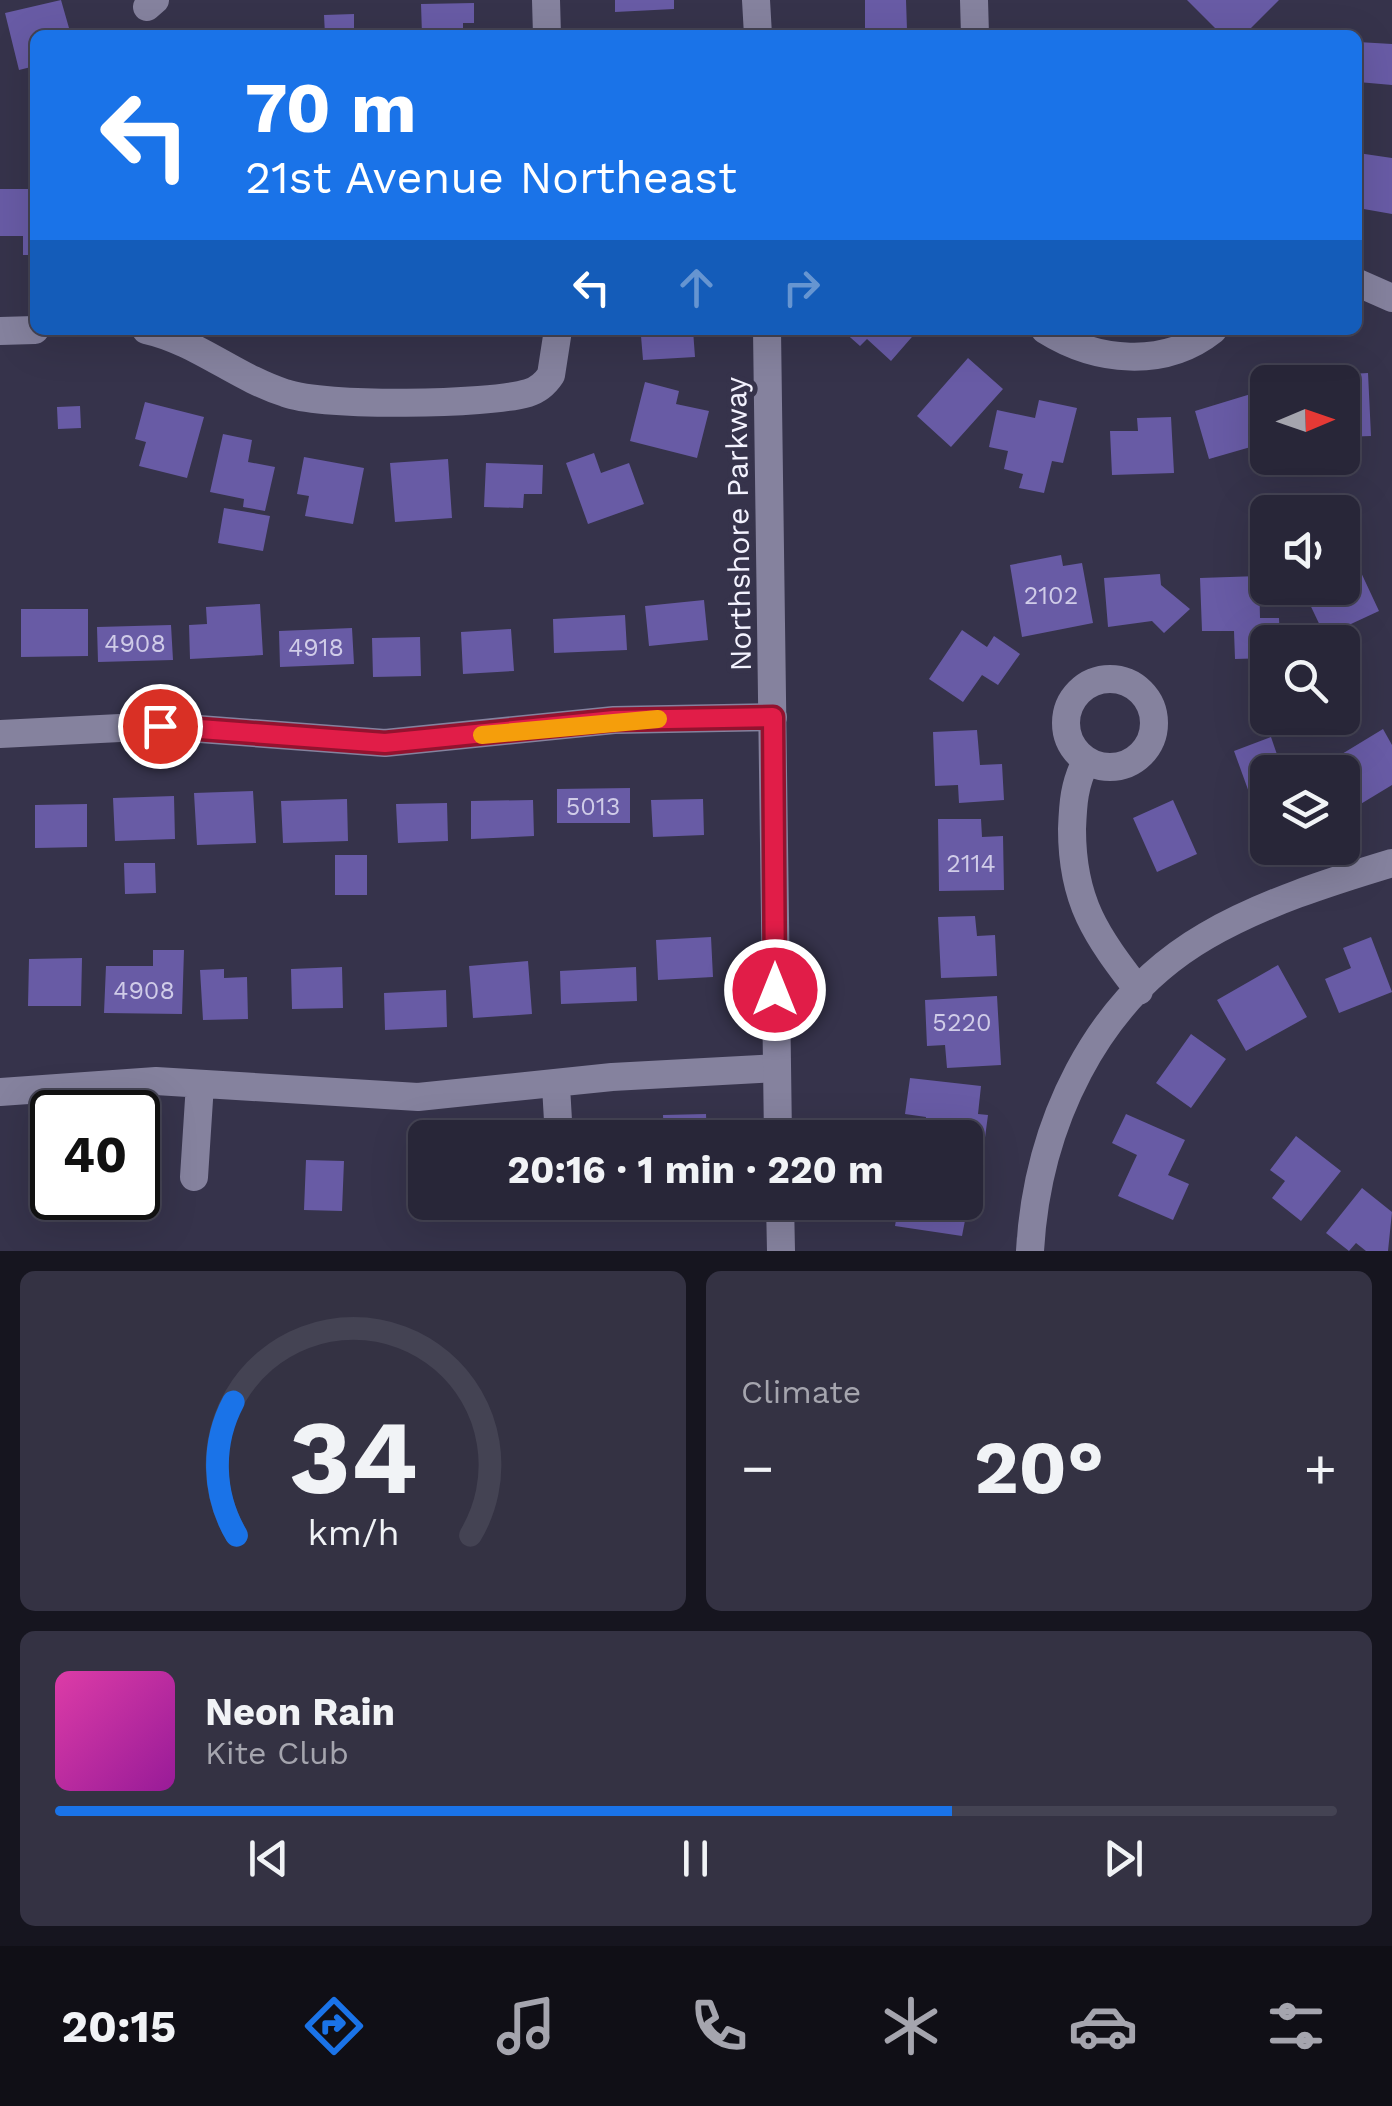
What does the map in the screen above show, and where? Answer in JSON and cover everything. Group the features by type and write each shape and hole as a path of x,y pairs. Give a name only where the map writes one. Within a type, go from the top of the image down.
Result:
{"street":[{"path":"546,0 547,30"},
{"path":"756,0 758,30"},
{"path":"974,0 975,30"},
{"path":"1362,285 1392,298"},
{"path":"0,331 30,330"},
{"path":"160,335 272,389 324,402 506,397 536,390 552,375 557,335"},
{"name":"Northshore Parkway","path":"767,335 777,1120"},
{"path":"1056,335 1086,351 1111,356 1156,356 1203,335"},
{"path":"0,734 160,726 385,743 614,720 773,717"},
{"path":"1086,761 1073,794 1075,888 1087,918 1139,991"},
{"path":"1030,1251 1037,1178 1053,1124 1087,1055 1139,991 1204,937 1256,912 1392,863"},
{"path":"0,1092 156,1081 402,1097 556,1086 612,1077 776,1068"},
{"path":"194,1177 200,1084"},
{"path":"556,1086 558,1120"},
{"path":"780,1220 781,1251"}],"building":[{"path":"61,0 70,30 30,30 30,67 19,70 5,13"},
{"path":"615,0 674,0 674,9 615,12"},
{"path":"865,0 906,0 907,30 865,30"},
{"path":"1187,0 1279,0 1249,30 1217,30"},
{"path":"474,3 474,23 463,23 463,30 422,30 421,4"},
{"path":"354,14 354,30 325,30 324,15"},
{"path":"1362,42 1392,44 1392,85 1362,82"},
{"path":"1362,154 1392,158 1392,214 1362,209"},
{"path":"0,189 30,189 30,255 23,255 23,236 0,236"},
{"path":"693,335 695,357 643,360 641,336"},
{"path":"848,335 914,335 891,361 867,339 860,346"},
{"path":"968,358 1003,389 951,447 917,416"},
{"path":"1360,373 1368,373 1371,436 1360,436"},
{"path":"645,382 679,391 676,404 709,411 697,458 630,441"},
{"path":"1250,394 1250,447 1209,459 1195,411"},
{"path":"1039,400 1077,408 1063,463 1052,461 1044,493 1019,488 1023,474 1004,469 1008,451 989,447 997,410 1035,418"},
{"path":"145,402 204,417 187,478 139,466 146,442 135,439"},
{"path":"80,406 81,428 58,429 57,407"},
{"path":"1171,417 1174,473 1112,475 1110,431 1138,431 1137,418"},
{"path":"223,434 252,440 248,462 275,467 265,511 243,507 244,499 210,492"},
{"path":"594,453 601,473 629,463 644,504 588,524 566,463"},
{"path":"304,457 364,468 353,524 305,516 309,496 297,494"},
{"path":"448,459 452,518 395,522 390,463"},
{"path":"486,463 543,465 542,494 524,494 523,508 484,507"},
{"path":"224,508 270,516 263,551 218,543"},
{"path":"1061,555 1063,566 1082,563 1093,623 1022,637 1010,565"},
{"path":"1360,570 1379,611 1349,625 1320,625 1310,605 1360,605"},
{"path":"1160,574 1161,585 1190,609 1164,633 1152,621 1108,627 1104,578"},
{"path":"1250,576 1250,605 1260,605 1260,618 1279,618 1279,625 1250,625 1250,659 1235,659 1234,631 1202,631 1200,578"},
{"path":"704,600 708,640 649,646 645,606"},
{"path":"260,604 263,655 190,659 189,625 207,624 206,607"},
{"path":"21,609 88,609 88,656 21,657"},
{"path":"625,615 627,650 554,653 553,619"},
{"path":"171,625 173,660 98,662 97,627"},
{"path":"352,628 354,664 280,667 279,631"},
{"path":"511,629 514,671 463,674 461,632"},
{"path":"962,630 987,647 994,636 1020,654 998,685 982,675 963,702 929,679"},
{"path":"420,637 421,676 373,677 372,638"},
{"path":"1383,729 1392,745 1392,785 1360,804 1360,755 1340,755"},
{"path":"977,730 980,765 1002,764 1004,800 959,803 958,785 935,786 933,732"},
{"path":"1271,737 1277,755 1250,755 1250,795 1234,751"},
{"path":"630,788 630,823 557,823 557,789"},
{"path":"253,791 256,843 197,845 194,793"},
{"path":"174,796 175,839 115,841 113,798"},
{"path":"347,799 348,841 283,843 281,801"},
{"path":"703,799 704,835 653,837 651,800"},
{"path":"533,800 534,836 471,839 471,801"},
{"path":"1173,800 1197,854 1157,872 1133,818"},
{"path":"447,803 448,841 398,843 396,804"},
{"path":"87,804 87,847 35,848 35,805"},
{"path":"938,819 981,819 982,837 1003,836 1004,890 939,891"},
{"path":"335,855 367,855 367,895 335,895"},
{"path":"124,863 155,863 156,893 125,894"},
{"path":"975,916 977,936 995,935 997,976 941,978 938,917"},
{"path":"711,937 713,977 658,980 656,940"},
{"path":"1371,937 1392,992 1339,1013 1325,979 1351,968 1343,948"},
{"path":"153,950 184,950 182,1014 104,1013 106,966 153,966"},
{"path":"82,958 81,1006 28,1006 29,959"},
{"path":"528,961 532,1014 473,1018 469,966"},
{"path":"1278,965 1307,1017 1246,1051 1217,1000"},
{"path":"342,967 343,1008 292,1009 291,969"},
{"path":"636,967 637,1001 561,1004 560,971"},
{"path":"224,969 224,978 247,977 248,1019 203,1020 200,970"},
{"path":"446,990 447,1027 385,1030 384,993"},
{"path":"997,996 1001,1065 947,1068 945,1045 927,1046 925,1000"},
{"path":"1191,1034 1226,1059 1191,1108 1156,1083"},
{"path":"910,1078 981,1086 978,1114 988,1115 983,1152 983,1120 926,1120 926,1117 905,1114"},
{"path":"706,1114 706,1120 663,1120 663,1115"},
{"path":"1126,1114 1185,1140 1168,1175 1189,1184 1173,1220 1118,1196 1137,1155 1112,1143"},
{"path":"1296,1136 1341,1171 1301,1221 1272,1198 1285,1181 1270,1170"},
{"path":"306,1160 344,1161 342,1211 304,1210"},
{"path":"1362,1188 1392,1212 1388,1251 1366,1251 1356,1243 1349,1251 1326,1233"},
{"path":"896,1220 965,1220 962,1236 895,1226"}],"slow traffic":[{"path":"482,735 658,719"}],"route":[{"path":"160,726 385,743 614,720 773,717 775,990"}]}
